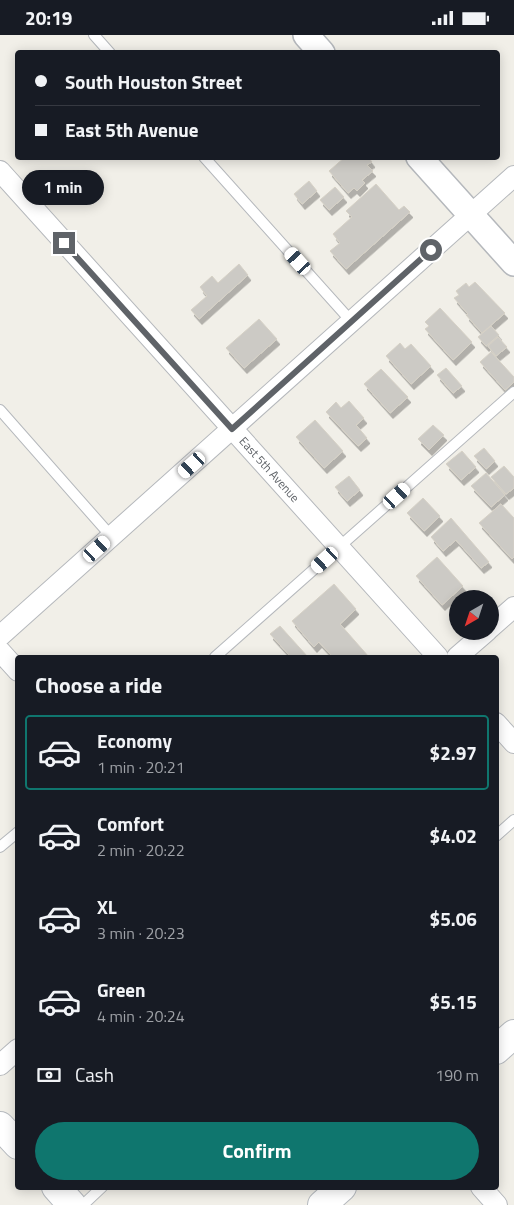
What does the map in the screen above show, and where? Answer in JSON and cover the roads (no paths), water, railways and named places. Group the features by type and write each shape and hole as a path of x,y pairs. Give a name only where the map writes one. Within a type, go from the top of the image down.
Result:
{"main road":[{"path":"499,1046 514,1034"},
{"path":"0,1126 15,1142"},
{"path":"59,1190 72,1205"},
{"path":"322,1205 339,1190"}],"street":[{"path":"306,35 319,50"},
{"path":"422,160 514,263"},
{"name":"East 5th Avenue","path":"0,171 436,655"},
{"path":"0,636 514,175"},
{"path":"499,620 514,607"},
{"path":"459,655 477,640"},
{"path":"0,651 15,668"},
{"path":"499,726 514,743"},
{"path":"0,1065 15,1052"},
{"path":"484,1190 496,1205"}],"lane":[{"path":"94,35 107,50"},
{"path":"207,160 351,321"},
{"path":"217,655 514,392"},
{"path":"0,410 111,537"},
{"path":"499,833 514,820"},
{"path":"0,847 15,834"},
{"path":"82,1205 99,1190"}]}
